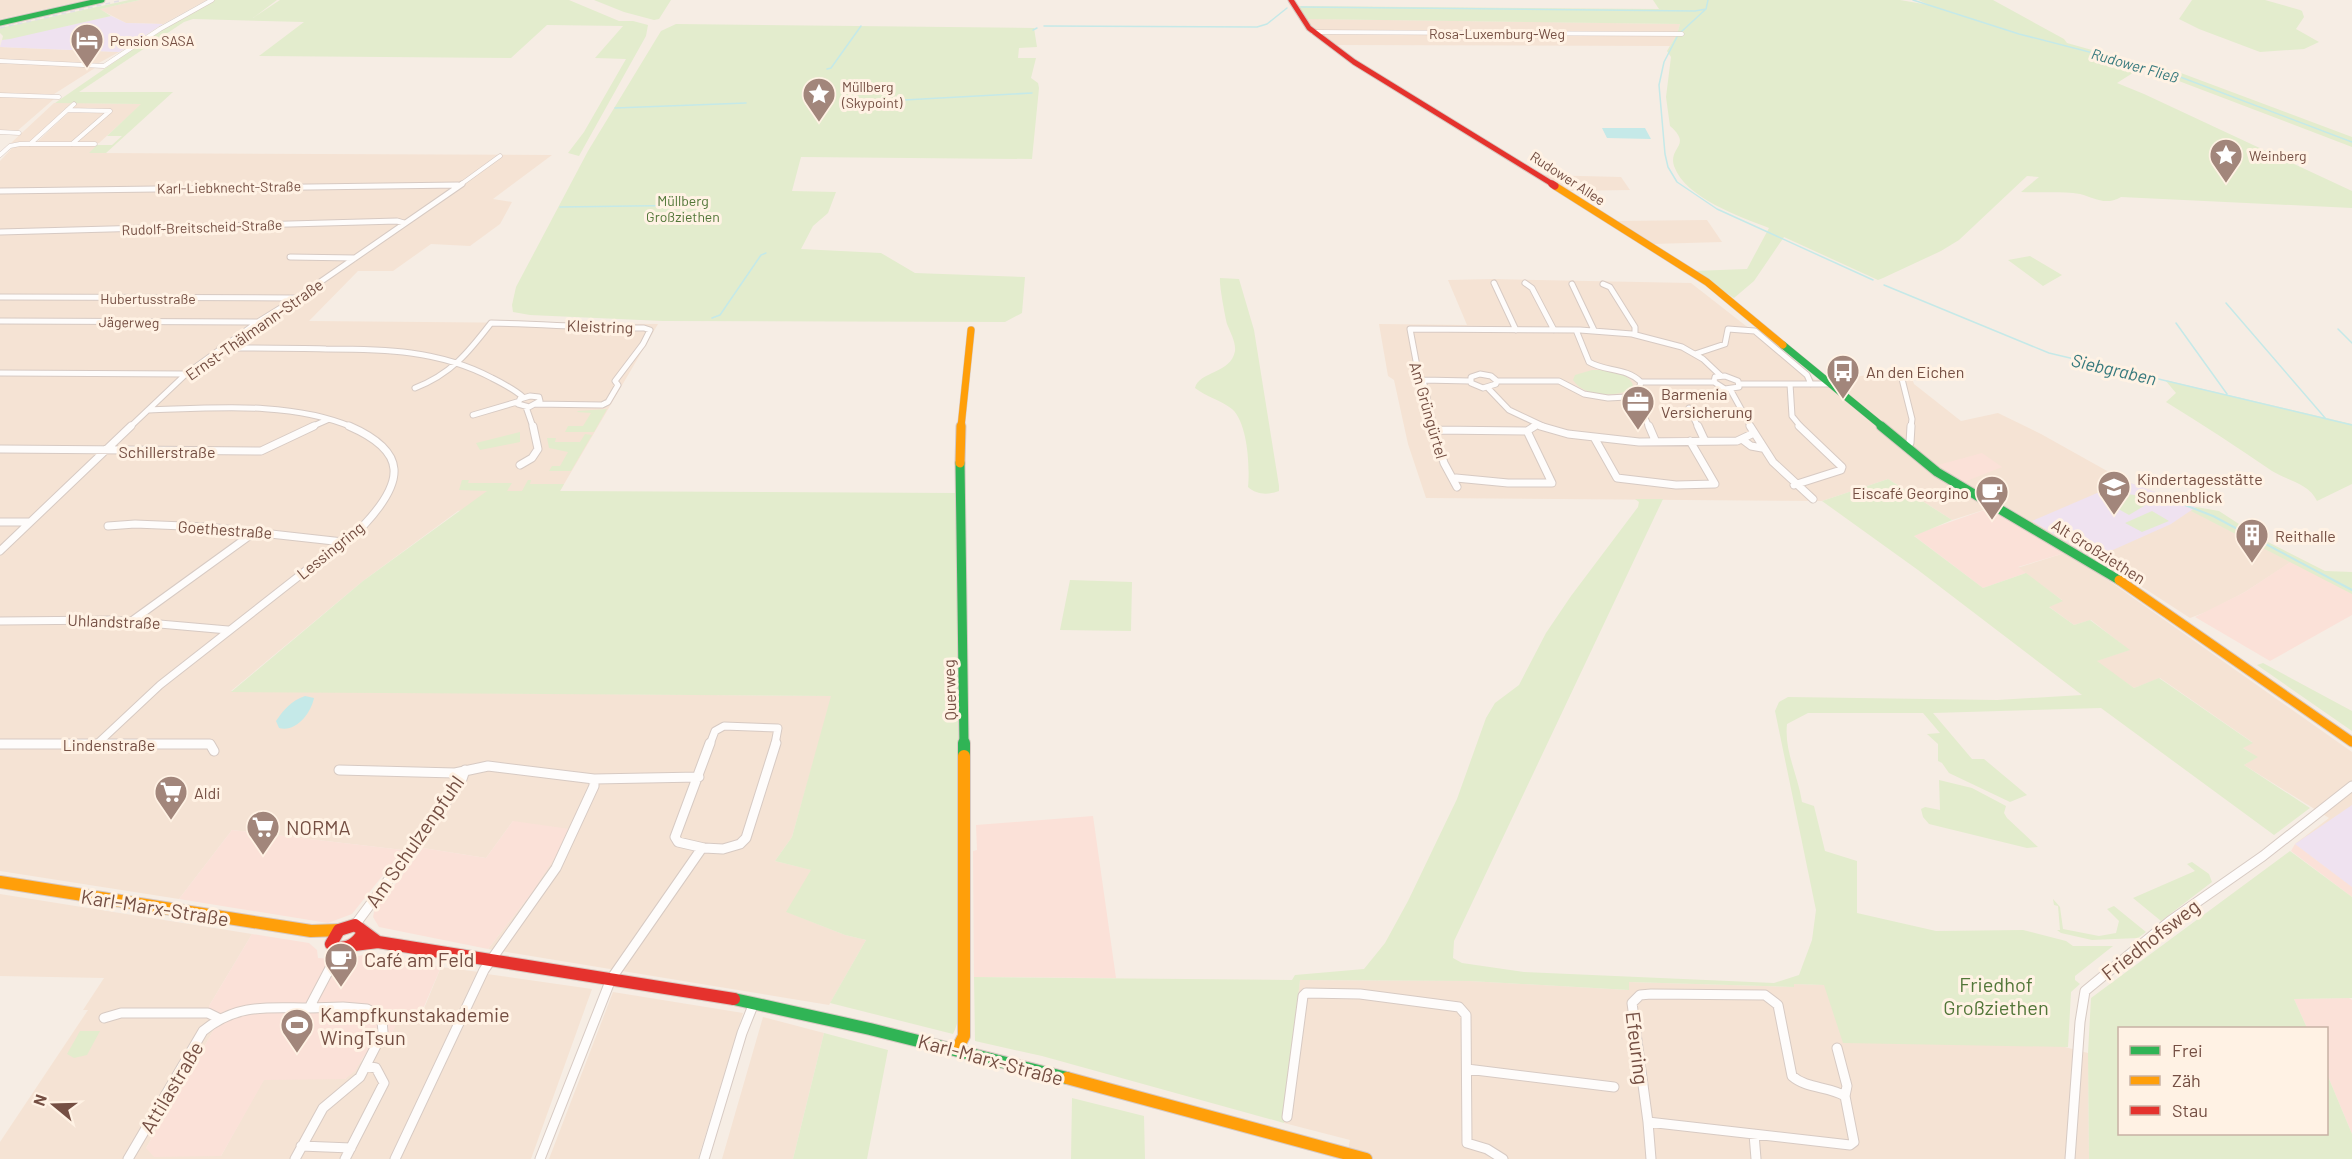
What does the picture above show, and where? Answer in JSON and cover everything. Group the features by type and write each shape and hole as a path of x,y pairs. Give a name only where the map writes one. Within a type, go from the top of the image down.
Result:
{"street":[{"path":"0,22 93,0"},
{"path":"0,22 102,0"},
{"path":"0,61 104,66 160,29 212,0"},
{"name":"Rudower Allee","path":"1291,0 1313,32 1363,68 1707,282 1831,384"},
{"name":"Rosa-Luxemburg-Weg","path":"1313,32 1682,34"},
{"path":"0,95 59,97"},
{"path":"30,144 74,104"},
{"path":"67,110 110,111 72,144"},
{"path":"0,132 19,133"},
{"path":"0,156 10,146 20,144 95,144"},
{"name":"Ernst-Thälmann-Straße","path":"0,551 186,374 220,348 449,194 458,185 500,156"},
{"name":"Karl-Liebknecht-Straße","path":"0,191 458,185"},
{"name":"Rudolf-Breitscheid-Straße","path":"0,232 397,221 404,223"},
{"path":"290,257 355,258"},
{"path":"1494,283 1516,330 1594,330 1635,334 1671,343 1695,354 1712,366 1721,376"},
{"path":"1525,283 1532,288 1554,330"},
{"path":"1572,284 1594,330"},
{"path":"1603,284 1610,287 1635,327 1635,334"},
{"name":"Hubertusstraße","path":"0,297 297,298"},
{"name":"Jägerweg","path":"0,321 258,322"},
{"name":"Kleistring","path":"415,388 433,381 459,362 491,323 556,324 578,328 650,330 635,357 626,362 615,381 618,385 608,402 602,405 536,405"},
{"name":"Am Grüngürtel","path":"1457,487 1456,478 1445,466 1423,380 1419,377 1410,329 1516,330"},
{"path":"1695,354 1725,344 1728,329 1752,330 1807,375 1811,384"},
{"name":"Querweg","path":"957,1049 964,1036 966,857 960,438 971,330"},
{"path":"1576,330 1592,364 1624,370 1641,381 1714,382 1718,386 1730,389 1737,388 1740,384"},
{"path":"220,348 389,349 459,362 474,368 524,397 538,397 540,400 536,405 526,407 519,406 518,402"},
{"path":"0,373 186,374"},
{"path":"1470,381 1471,377 1480,374 1491,376 1497,381 1558,381 1591,396 1628,396 1641,388 1641,381"},
{"path":"1901,375 1912,419 1910,443 1903,445"},
{"path":"1714,382 1715,378 1721,376 1733,378 1740,384 1831,384"},
{"path":"1423,380 1470,381 1479,387 1488,388 1495,386 1497,381"},
{"path":"1790,384 1792,416 1796,423 1842,467 1841,470 1794,485"},
{"name":"Alt Großziethen","path":"1831,384 1903,445 1947,478 2101,568 2352,742"},
{"path":"1488,388 1509,410 1536,425 1559,433 1595,439 1690,441 1743,440 1754,433"},
{"path":"1730,389 1762,448 1775,466 1813,500"},
{"path":"1628,396 1641,409 1655,440"},
{"path":"473,415 518,402 524,397"},
{"path":"520,465 532,458 538,449 526,407"},
{"path":"1689,408 1705,441"},
{"name":"Lessingring","path":"97,744 138,704 228,630 343,542 375,513 394,480 389,455 378,441 356,428 300,413 261,410 149,410"},
{"name":"Schillerstraße","path":"0,450 261,452 327,420"},
{"path":"1435,430 1527,431 1536,425"},
{"path":"1456,478 1508,483 1554,484 1527,431"},
{"path":"1595,439 1619,482 1676,485 1715,484 1690,441"},
{"path":"1743,440 1751,446 1762,448"},
{"path":"0,522 30,522"},
{"name":"Goethestraße","path":"108,526 135,524 193,526 343,542"},
{"path":"133,620 256,531"},
{"name":"Uhlandstraße","path":"0,621 52,618 133,620 228,630"},
{"path":"719,728 778,728 779,733 746,838 741,844 732,848 702,848 678,842 675,837 716,731 719,728"},
{"name":"Lindenstraße","path":"0,744 210,744 214,751"},
{"path":"465,770 488,766 594,779 699,777"},
{"name":"Am Schulzenpfuhl","path":"339,770 456,773 465,770"},
{"name":"Am Schulzenpfuhl","path":"355,926 461,782 465,770"},
{"path":"395,1159 490,960 527,912 556,868 594,786 594,779"},
{"name":"Friedhofsweg","path":"2070,1159 2080,1022 2085,991 2170,921 2263,856 2352,786"},
{"path":"540,1159 611,979 702,848"},
{"name":"Karl-Marx-Straße","path":"0,882 311,931 340,930 355,926 378,942"},
{"path":"332,940 340,930"},
{"name":"Karl-Marx-Straße","path":"311,931 332,940 333,946 340,949 378,942 754,1003 957,1049 1366,1159"},
{"path":"354,945 363,933"},
{"path":"309,1008 340,949"},
{"path":"1287,1117 1303,996 1311,991 1360,994 1459,1007 1466,1015 1467,1143 1487,1149 1503,1159"},
{"name":"Efeuring","path":"1648,1122 1632,1003 1640,995 1765,995 1778,1005 1792,1076 1798,1083 1840,1092 1845,1096"},
{"path":"704,1159 742,1033 754,1003"},
{"name":"Attilastraße","path":"128,1159 203,1031 218,1018 230,1012 245,1009 309,1008 363,1008 381,1017 384,1024 383,1032 366,1066 351,1086 323,1108 295,1159"},
{"name":"Attilastraße","path":"104,1018 121,1012 143,1012 208,1013 218,1018"},
{"path":"1651,1159 1648,1122 1850,1145 1854,1142 1845,1096 1847,1086 1838,1048"},
{"path":"345,1159 384,1083 376,1068 366,1066"},
{"path":"1467,1070 1614,1087"},
{"path":"1754,1134 1756,1159"},
{"path":"301,1146 351,1148"}],"shaded area":[{"path":"0,0 85,0 0,19"},
{"path":"140,0 207,0 163,24 126,23 99,9"},
{"path":"111,16 126,23 163,24 119,52 0,47 2,40"},
{"path":"1306,19 1680,24 1670,46 1335,45"},
{"path":"0,47 119,52 97,64 0,60"},
{"path":"0,62 95,68 51,96 0,93"},
{"path":"0,97 54,99 16,132 0,131"},
{"path":"54,103 72,103 31,141 11,143"},
{"path":"77,103 142,104 99,143 78,142 113,110 70,110"},
{"path":"69,112 106,112 72,142 36,143"},
{"path":"97,145 91,153 552,155 493,199 512,202 500,224 470,246 431,244 393,271 358,271 309,321 658,324 560,491 458,511 363,581 231,691 832,696 792,837 775,861 812,870 787,912 845,935 866,940 829,1005 488,949 531,894 513,821 486,858 423,848 403,850 232,830 179,899 0,871 0,161 13,147"},
{"path":"1540,175 1621,177 1630,190 1565,191"},
{"path":"1707,220 1722,242 1652,244 1616,221"},
{"path":"1448,280 1691,283 1815,380 1822,379 1903,448 1993,507 1952,520 1888,479 1822,501 1426,498 1408,444 1394,380 1388,376 1379,324 1467,325"},
{"path":"1884,373 1910,373 1914,384 1961,421 1998,413 2125,481 2196,507 2192,511 2291,562 2245,592 2190,618 2147,590 1937,468 1830,380"},
{"path":"1982,453 2002,467 1964,482 1938,465"},
{"name":"Kindertagesstätte Sonnenblick","path":"2125,481 2196,507 2171,524 2095,558 2032,521"},
{"path":"1993,507 2068,552 2018,567 2026,573 1983,588 1913,535"},
{"path":"2068,552 2352,752 2352,887 2295,844 2329,818 2244,765 2257,757 2242,747 2252,742 2160,678 2134,688 2108,670 2096,661 2129,650 2091,620 2074,625 2048,606 2062,600 2017,568"},
{"path":"2295,559 2352,590 2352,615 2270,661 2195,617 2245,592"},
{"path":"2352,805 2352,887 2295,844"},
{"path":"1093,816 1116,978 974,977 973,851 977,850 976,825"},
{"path":"513,821 570,829 562,847 531,894 488,949 379,927 373,917 374,912 423,848 486,858"},
{"path":"232,830 403,850 352,914 328,923 179,899"},
{"path":"2295,844 2352,887 2352,897 2291,851"},
{"path":"0,894 252,934 209,1006 213,1031 146,1148 221,1156 264,1079 345,1079 397,1023 418,1023 441,967 479,972 391,1159 0,1159 0,1142 88,1010 83,1010 104,978 0,976"},
{"path":"252,934 309,943 317,950 318,958 345,960 366,954 441,967 417,1023 397,1023 390,1038 375,1039 355,1071 345,1079 264,1080 221,1156 154,1157 146,1148 213,1031 209,1006"},
{"path":"487,974 592,989 531,1159 398,1159"},
{"path":"1300,980 1470,981 1628,990 1628,982 1794,987 1794,984 1825,985 2088,1053 2089,1159 1346,1159 1350,1140 1284,1123"},
{"path":"613,992 743,1013 698,1159 549,1159"},
{"path":"2349,998 2352,1000 2352,1134 2328,1076 2328,1027 2307,1027 2294,999"},
{"path":"763,1017 824,1033 793,1159 722,1159"}],"green space":[{"path":"129,0 140,0 100,9 111,16 10,39 2,40 3,36 0,33 0,28"},
{"path":"215,0 277,0 253,18 280,0 569,0 619,21 633,21 648,25 646,36 579,156 568,153 584,132 626,59 595,58 623,26 547,25 511,58 259,56 304,22 193,19 184,22 79,92 173,92 106,153 89,153 97,145 112,145 122,136 107,136 141,104 55,103 155,34"},
{"path":"594,0 671,0 659,19 654,20 624,12"},
{"path":"1653,0 1900,0 1929,5 1918,0 1993,0 2064,39 2067,43 2142,64 2139,69 2117,83 2352,191 2352,208 2121,197 2105,201 2073,193 2021,192 2039,177 2027,176 1959,240 1883,278 1878,280 1784,237 1754,281 1734,298 1693,271 1747,269 1769,228 1730,212 1702,197 1680,177 1674,166 1674,154 1680,142 1677,133 1670,126 1666,97 1671,57 1667,51 1680,24 1306,19 1298,6 1659,9"},
{"path":"2192,0 2265,0 2300,10 2304,17 2296,29 2319,42 2304,49 2260,52 2179,19"},
{"name":"Müllberg Großziethen","path":"676,24 1034,28 1037,47 1019,48 1018,58 1036,58 1031,78 1038,83 1039,88 1032,159 801,157 792,191 836,192 828,213 813,226 801,249 881,253 915,273 1025,277 1022,313 1005,322 663,321 530,315 513,312 512,305 516,287 588,151 661,31"},
{"path":"2150,65 2181,73 2352,137 2352,147 2145,70"},
{"path":"2030,256 2062,275 2043,286 2008,260"},
{"path":"1220,278 1239,279 1254,330 1279,486 1279,491 1267,494 1259,493 1248,487 1247,446 1242,424 1237,416 1228,406 1195,388 1202,378 1228,364 1235,351 1234,341 1226,320"},
{"path":"1592,370 1621,374 1626,376 1633,385 1630,390 1616,394 1600,394 1584,390 1573,380 1575,375"},
{"path":"2165,380 2352,424 2352,484 2317,501 2303,486 2272,471 2166,402 2176,393"},
{"path":"607,409 594,432 565,432 568,426 583,426 591,413 578,411"},
{"path":"520,432 520,442 480,450 476,443"},
{"path":"585,434 592,435 571,471 549,471 552,466 560,466 568,452 549,448 547,438 556,438 555,442 580,442"},
{"name":"Friedhof Großziethen","path":"1888,479 1952,520 1914,536 1983,588 2026,573 2063,601 2049,607 2074,625 2090,620 2130,650 2097,661 2134,688 2159,678 2253,743 2243,748 2258,757 2244,765 2310,808 2274,835 2101,708 1933,713 1972,759 1984,759 2027,795 2010,802 1949,773 1938,761 1938,744 1927,734 1940,733 1923,713 1808,713 1787,724 1789,753 1802,802 1814,806 1825,851 1857,861 1857,913 1936,931 2023,930 2066,941 2073,946 2113,946 2075,976 2075,980 2080,984 2071,992 2068,1047 1843,1043 1824,985 1794,984 1794,987 1629,982 1629,990 1470,981 1300,980 1284,1123 1042,1056 975,1041 974,977 1292,980 1295,975 1364,969 1385,943 1408,901 1457,799 1486,718 1495,703 1519,685 1546,633 1638,507 1639,502 1635,499 1663,499 1454,941 1453,958 1462,963 1524,972 1774,983 1799,975 1812,940 1816,910 1775,711 1779,702 1788,697 1997,700 2082,695 1918,570 1822,501"},
{"path":"462,480 469,480 468,483 512,483 507,491 522,491 528,480 531,480 530,484 564,484 560,491 956,493 961,963 958,1018 953,1034 830,1003 866,940 845,935 786,912 811,870 775,861 792,837 831,696 231,692 363,581 487,491 459,490"},
{"path":"2127,494 2142,496 2149,503 2129,515 2113,506 2120,497"},
{"path":"2196,507 2219,511 2262,539 2325,571 2352,572 2352,594 2191,511"},
{"path":"2152,511 2169,521 2142,532 2125,523"},
{"path":"1070,580 1132,582 1131,631 1060,630"},
{"path":"2263,663 2352,711 2352,731 2257,665"},
{"path":"1939,780 1972,788 2006,806 2004,813 2007,818 2038,847 2027,848 1929,824 1923,817 1921,809 1925,807 1940,810"},
{"path":"2290,851 2352,897 2352,998 2294,999 2307,1027 2118,1027 2118,1135 2328,1135 2328,1076 2352,1134 2352,1159 2089,1159 2088,1053 2091,998"},
{"path":"2192,862 2209,874 2212,882 2161,921 2133,898 2195,871 2187,864"},
{"path":"2053,899 2060,907 2063,929 2099,936 2116,933 2119,921 2107,909 2114,906 2146,932 2138,938 2092,940 2061,933 2057,930 2060,930 2058,906 2054,905"},
{"path":"80,1031 100,1031 87,1055 74,1058 67,1054"},
{"path":"824,1033 888,1050 867,1159 793,1159"},
{"path":"1072,1098 1144,1116 1145,1159 1071,1159"}],"water":[{"path":"1602,128 1645,128 1651,139 1607,138"},
{"path":"305,696 314,698 310,710 302,720 291,728 279,728 276,721 282,713 292,703"}],"waterway":[{"name":"Siebgraben","path":"1706,9 1708,0"},
{"name":"Rudower Fließ","path":"1913,0 2019,34 2167,72 2352,142"},
{"path":"1301,7 1695,11 1706,9"},
{"path":"1044,26 1257,27 1267,24 1287,8"},
{"name":"Siebgraben","path":"1681,32 1706,9"},
{"path":"827,69 831,68 861,26"},
{"path":"1033,30 1037,28"},
{"name":"Siebgraben","path":"1677,37 1664,62 1659,85 1665,154 1668,167 1677,182 1717,209 1873,280"},
{"path":"904,100 1032,93"},
{"path":"615,108 746,103"},
{"path":"560,207 707,205"},
{"path":"712,318 720,315 761,255 766,253"},
{"name":"Siebgraben","path":"1884,285 2049,353 2326,419"},
{"path":"2226,303 2326,419"},
{"path":"2176,323 2227,394"},
{"path":"2338,329 2352,343"},
{"name":"Siebgraben","path":"2326,419 2352,425"},
{"path":"2172,500 2213,516 2352,590"}],"railway":[{"path":"0,28 123,0"}],"traffic: fast":[{"path":"0,23 102,0"},
{"path":"1783,345 1937,472 2119,580"},
{"path":"960,463 964,756"},
{"path":"734,999 870,1029 1067,1078"}],"traffic: slow":[{"path":"1555,186 1707,282 1783,345"},
{"path":"960,463 960,438 971,330"},
{"path":"2119,580 2352,742"},
{"path":"957,1049 964,1036 964,756"},
{"path":"0,882 311,931 340,930"},
{"path":"1067,1078 1366,1159"}],"traffic: jam":[{"path":"1291,0 1309,28 1354,62 1555,186"},
{"path":"363,933 349,947 336,948 331,944 339,930 355,925 378,942"},
{"path":"354,945 378,942 734,999"}],"place":[{"name":"Pension SASA","path":"87,69"},
{"name":"Müllberg (Skypoint)","path":"819,123"},
{"name":"Weinberg","path":"2226,184"},
{"name":"An den Eichen","path":"1843,400"},
{"name":"Barmenia Versicherung","path":"1638,431"},
{"name":"Kindertagesstätte Sonnenblick","path":"2114,516"},
{"name":"Eiscafé Georgino","path":"1992,521"},
{"name":"Reithalle","path":"2252,564"},
{"name":"Aldi","path":"171,821"},
{"name":"NORMA","path":"263,856"},
{"name":"Café am Feld","path":"341,988"},
{"name":"Kampfkunstakademie WingTsun","path":"297,1054"}]}
